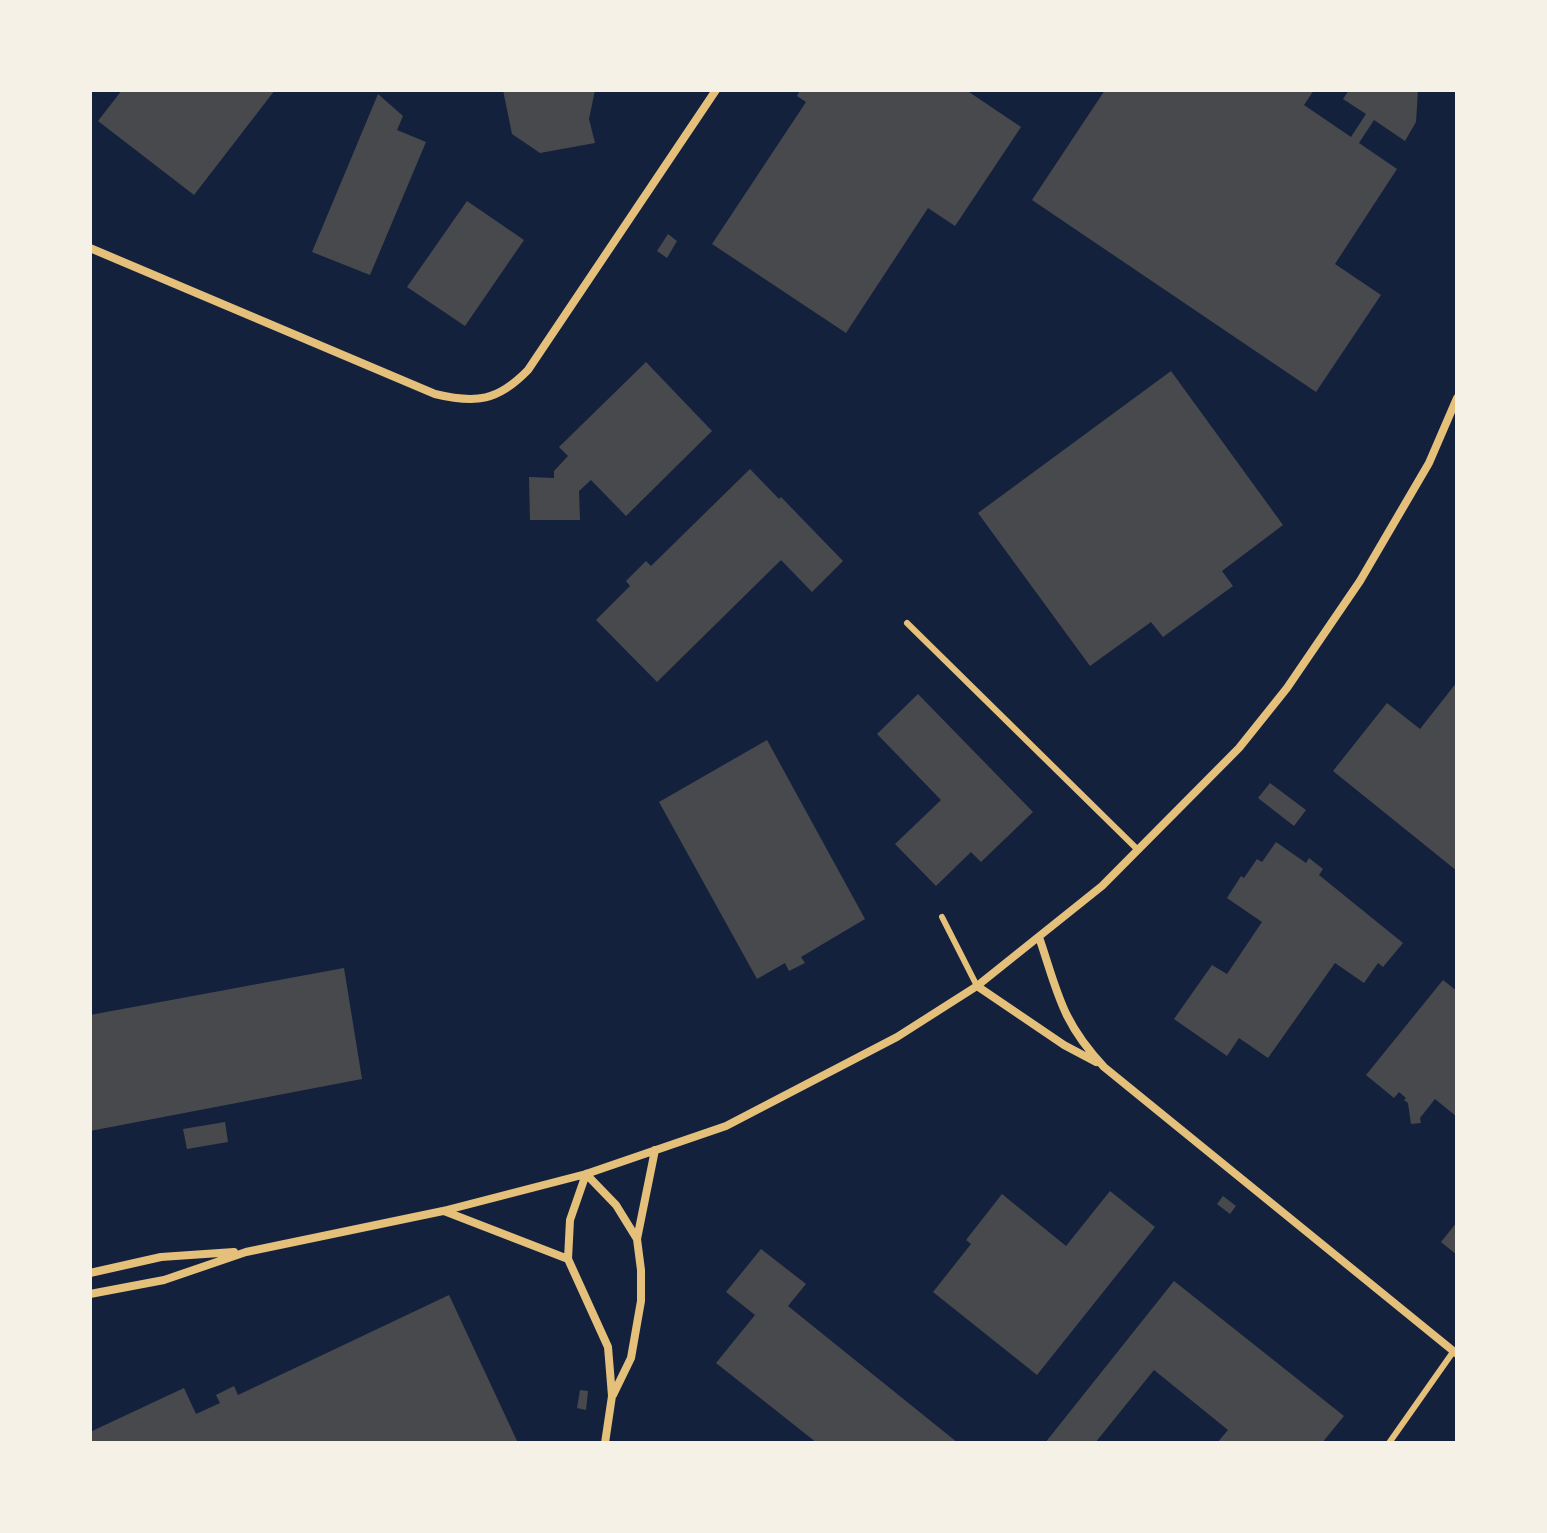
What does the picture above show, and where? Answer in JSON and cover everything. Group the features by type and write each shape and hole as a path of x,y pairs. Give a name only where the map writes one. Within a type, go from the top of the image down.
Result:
{"street":[{"path":"90,248 435,394 456,399 489,397 514,385 528,370 716,90"},
{"path":"90,1294 164,1280 246,1252 443,1211 586,1174 726,1126 829,1075 897,1037 977,986 1102,886 1239,748 1331,627 1405,508 1429,463 1457,398"},
{"path":"1039,937 1064,1013 1084,1046 1104,1067 1455,1353"},
{"path":"977,986 1064,1045 1104,1067"},
{"path":"612,1396 631,1358 641,1301 637,1239 655,1150"},
{"path":"586,1174 616,1205 637,1239"},
{"path":"586,1174 570,1220 568,1259 608,1347 612,1396 605,1443"},
{"path":"443,1211 568,1259"},
{"path":"90,1273 161,1257 246,1252"}],"lane":[{"path":"907,623 1138,850"},
{"path":"942,917 977,986"},
{"path":"1389,1443 1455,1353"}],"building":[{"path":"122,90 275,90 194,195 98,121"},
{"path":"503,90 595,90 589,119 595,143 540,153 512,134"},
{"path":"800,90 966,90 1021,127 955,226 928,208 846,333 712,244 806,102 797,96"},
{"path":"1105,90 1314,90 1304,105 1351,137 1366,114 1343,99 1349,90 1418,90 1416,122 1405,141 1374,120 1359,143 1397,169 1335,264 1381,295 1316,392 1032,200"},
{"path":"378,94 403,116 397,130 426,142 370,275 312,252"},
{"path":"467,201 524,240 465,326 407,287"},
{"path":"668,234 677,241 667,258 657,251"},
{"path":"646,362 712,431 626,516 591,480 579,491 580,520 530,520 529,477 554,478 554,471 568,456 559,447"},
{"path":"1171,371 1283,525 1222,571 1233,586 1163,637 1151,622 1090,666 978,513"},
{"path":"750,469 843,561 812,592 781,560 657,682 596,620 630,586 626,581 646,561 651,566"},
{"path":"1457,682 1457,871 1333,771 1387,703 1420,729"},
{"path":"918,694 1033,812 981,862 971,852 936,886 895,844 941,800 877,734"},
{"path":"767,740 865,919 801,957 805,963 789,971 785,963 757,979 659,802"},
{"path":"1270,783 1306,810 1294,826 1258,798"},
{"path":"1276,842 1306,863 1309,858 1323,869 1319,875 1403,943 1383,967 1378,963 1364,983 1335,963 1268,1058 1239,1038 1227,1056 1174,1019 1212,965 1227,974 1262,922 1227,898 1241,876 1244,878 1257,859 1262,862"},
{"path":"344,968 362,1079 90,1131 90,1015"},
{"path":"1443,980 1457,991 1457,1117 1435,1099 1420,1118 1421,1123 1411,1124 1406,1098 1399,1092 1394,1098 1366,1075"},
{"path":"225,1122 228,1142 187,1149 183,1129"},
{"path":"1110,1191 1155,1227 1037,1375 933,1292 971,1244 966,1240 1002,1194 1066,1246"},
{"path":"1223,1196 1236,1206 1230,1214 1217,1204"},
{"path":"1457,1222 1457,1255 1441,1242"},
{"path":"761,1249 806,1284 788,1306 958,1443 817,1443 716,1363 755,1315 726,1292"},
{"path":"1174,1281 1344,1416 1322,1443 1217,1443 1228,1430 1154,1370 1095,1443 1045,1443"},
{"path":"449,1295 518,1443 90,1443 90,1432 184,1388 196,1414 220,1403 216,1395 234,1386 238,1395"},
{"path":"580,1390 588,1391 586,1410 577,1408"}]}
